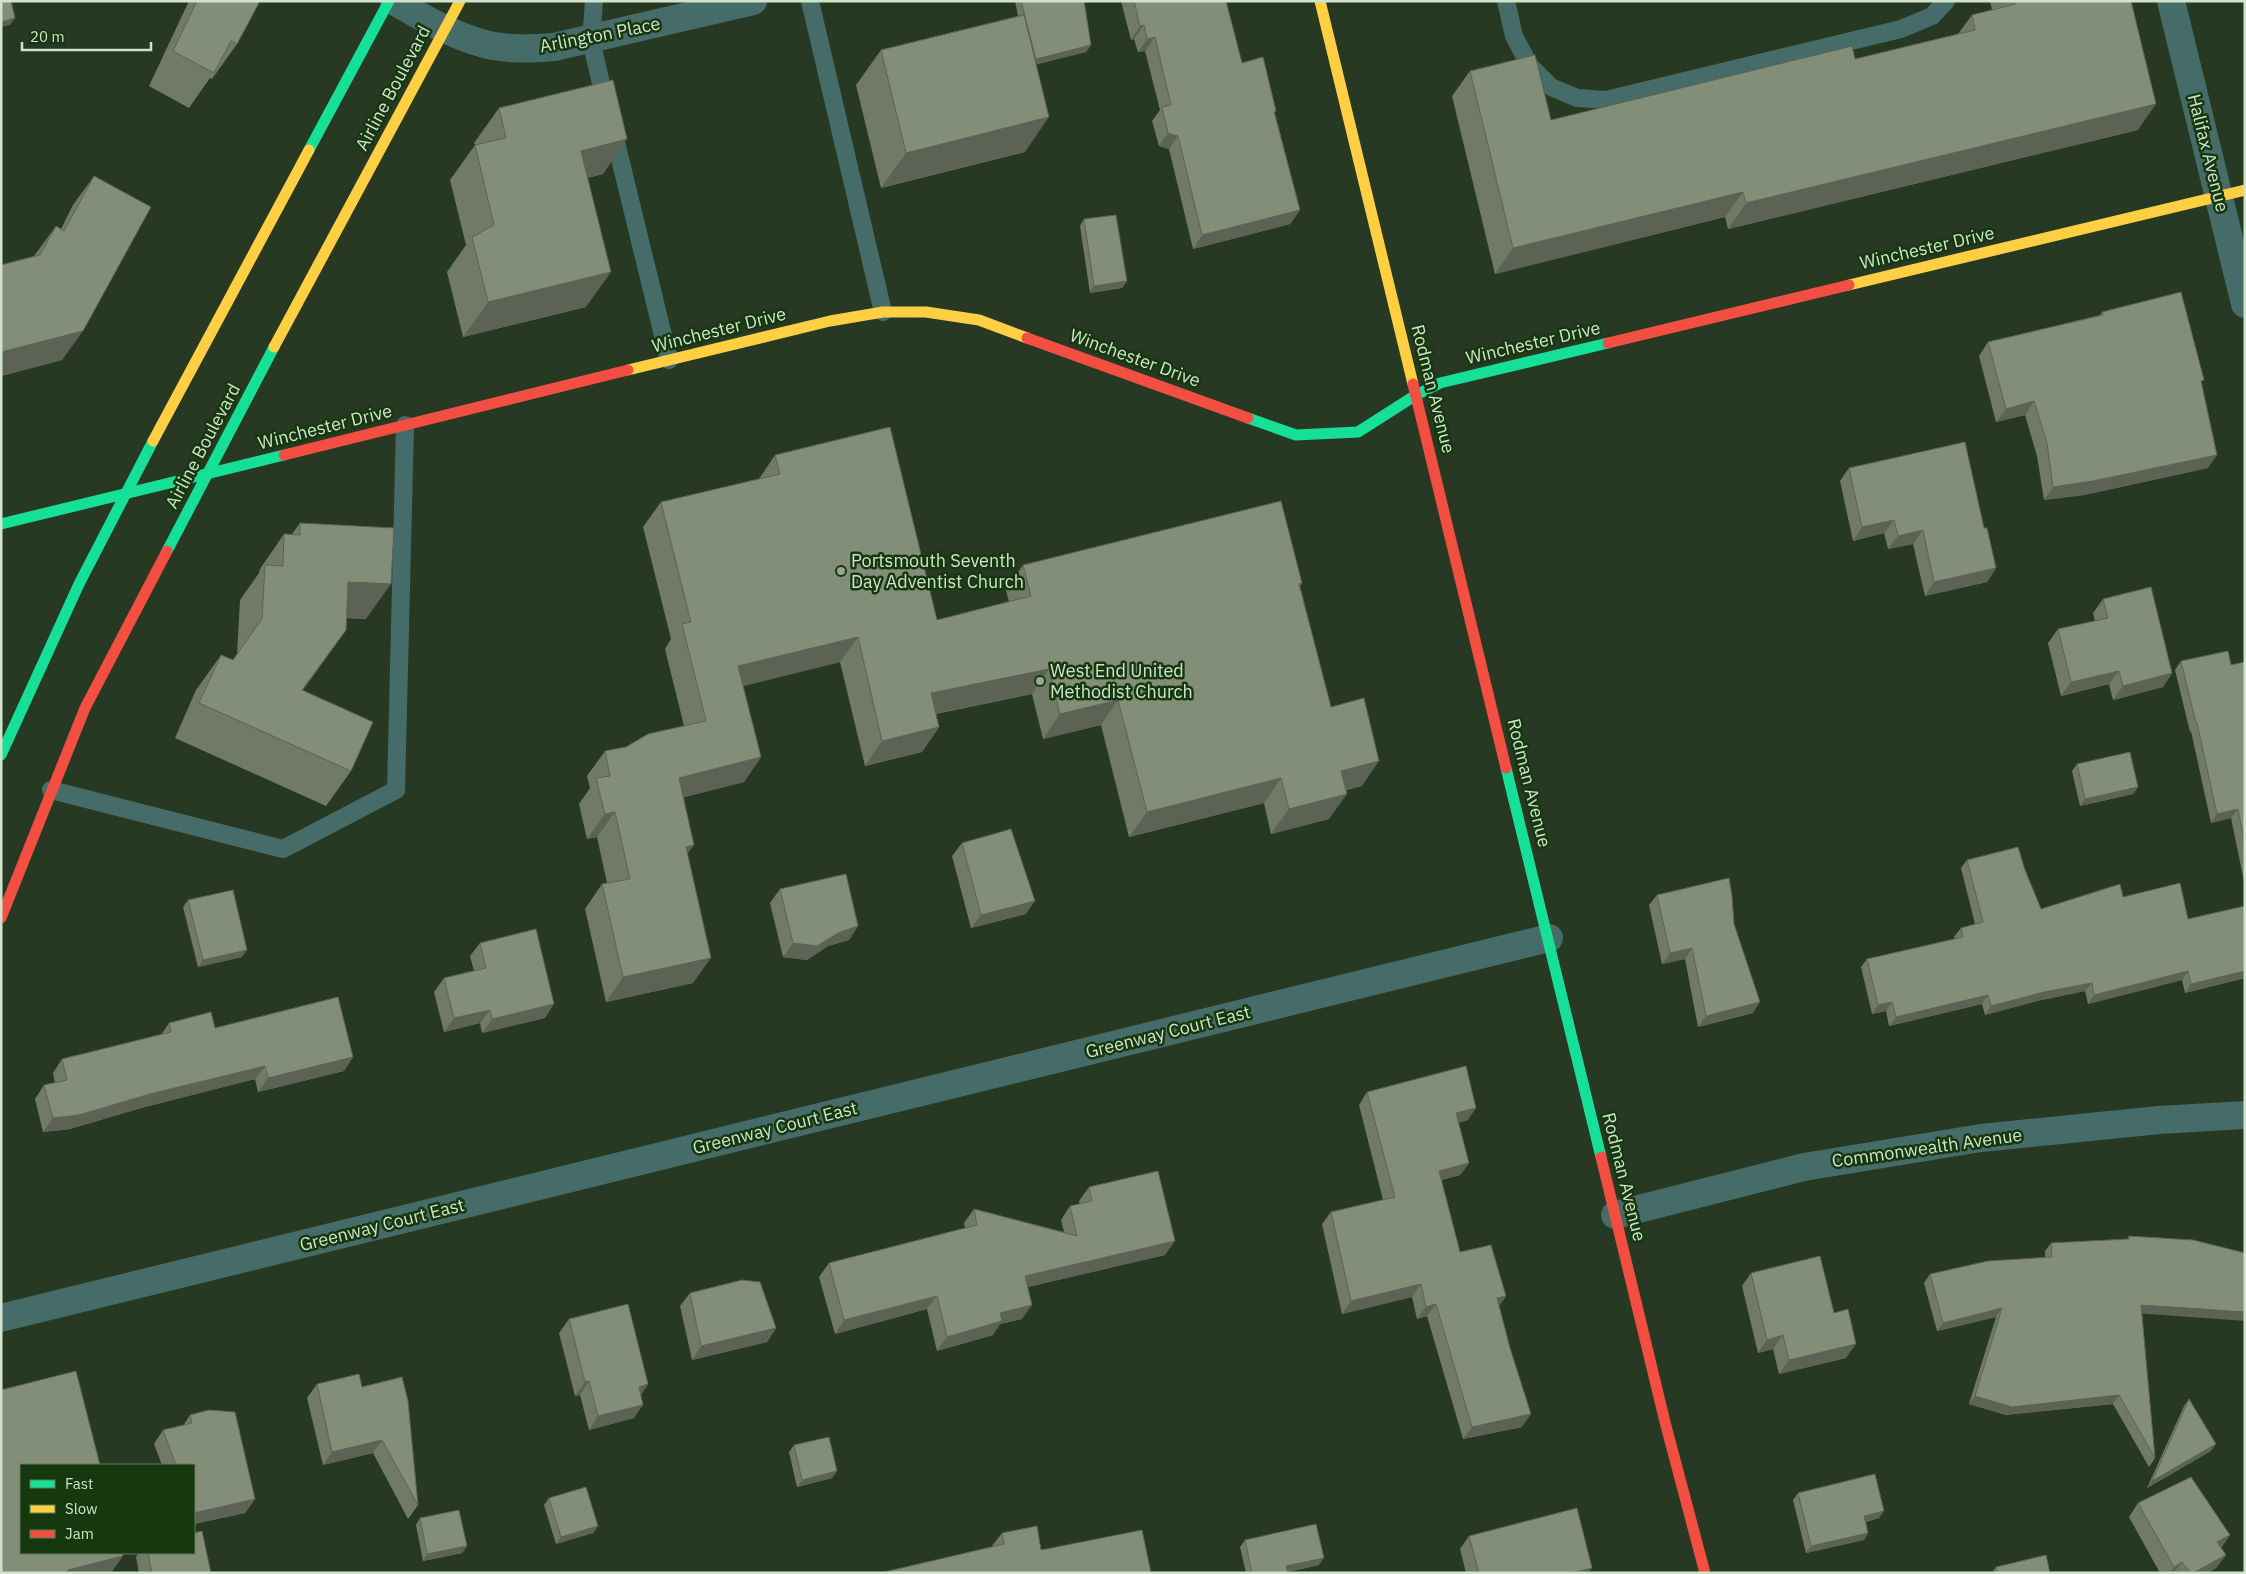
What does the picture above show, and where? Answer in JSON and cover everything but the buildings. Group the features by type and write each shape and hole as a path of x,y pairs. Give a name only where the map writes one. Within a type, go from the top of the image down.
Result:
{"street":[{"path":"1,755 79,584 124,495 389,1"},
{"name":"Arlington Place","path":"394,1 444,30 482,44 527,49 554,48 750,2"},
{"name":"Airline Boulevard","path":"1,918 84,708 328,244 460,1"},
{"name":"Rodman Avenue","path":"1320,1 1665,1422 1705,1573"},
{"name":"Halifax Avenue","path":"2171,1 2245,304"},
{"name":"Winchester Drive","path":"1,524 830,321 883,312 926,312 979,320 1296,435 1358,432 1416,394 1440,383 2245,190"},
{"name":"Greenway Court East","path":"1,1318 1549,938"},
{"name":"Commonwealth Avenue","path":"1615,1215 1804,1167 1971,1139 2159,1120 2245,1115"}],"lane":[{"path":"594,1 590,40 669,360"},
{"path":"810,1 883,312"},
{"path":"1506,1 1514,36 1530,66 1551,87 1577,98 1606,100 1902,29 1932,16 1946,1"},
{"path":"51,790 283,849 396,790 405,425"}],"traffic: fast":[{"path":"309,150 389,1"},
{"path":"1248,418 1296,435 1358,432 1416,395 1440,383 1608,343"},
{"path":"167,551 274,347"},
{"path":"1,755 79,584 153,441"},
{"path":"1,524 284,455"},
{"path":"1506,768 1601,1157"}],"traffic: slow":[{"path":"274,347 460,1"},
{"path":"1320,1 1413,384"},
{"path":"153,441 309,150"},
{"path":"1849,285 2245,190"},
{"path":"628,370 830,321 883,312 926,312 979,320 1027,338"}],"traffic: jam":[{"path":"1608,343 1849,285"},
{"path":"1027,338 1248,418"},
{"path":"284,455 628,370"},
{"path":"1413,384 1506,768"},
{"path":"1,918 85,708 167,551"},
{"path":"1601,1157 1665,1422 1705,1573"}],"place":[{"name":"Portsmouth Seventh Day Adventist Church","path":"841,571"},
{"name":"West End United Methodist Church","path":"1040,681"}]}
